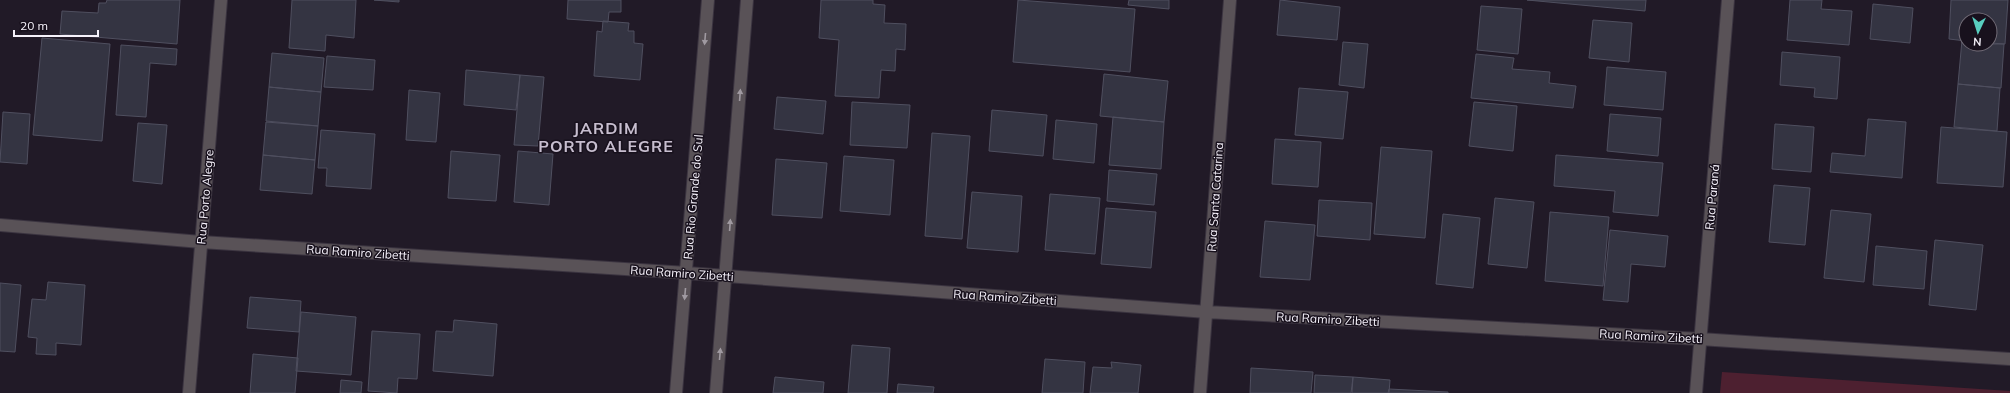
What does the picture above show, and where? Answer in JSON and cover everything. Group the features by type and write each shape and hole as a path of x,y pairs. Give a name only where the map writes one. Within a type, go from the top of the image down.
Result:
{"street":[{"name":"Rua Porto Alegre","path":"189,393 220,0"},
{"name":"Rua Rio Grande do Sul","path":"676,393 687,273 708,0"},
{"path":"716,393 747,0"},
{"name":"Rua Santa Catarina","path":"1200,393 1230,0"},
{"name":"Rua Paraná","path":"1696,393 1728,0"},
{"name":"Rua Ramiro Zibetti","path":"0,225 201,242 687,273 1207,312 1700,339 2010,359"}],"shaded area":[{"path":"1722,372 2010,391 2010,393 1720,393"}],"building":[{"path":"107,0 180,0 177,44 60,34 62,11 98,13 99,3 106,3"},
{"path":"292,0 356,0 354,38 326,35 325,51 289,48"},
{"path":"374,0 399,0 399,2"},
{"path":"568,0 621,0 621,12 609,12 608,22 567,19"},
{"path":"821,0 873,0 873,4 885,5 884,23 906,24 905,50 896,49 895,71 881,70 879,98 835,96 839,40 819,38"},
{"path":"1018,0 1135,9 1130,72 1013,62"},
{"path":"1129,0 1169,0 1169,9 1128,5"},
{"path":"1280,0 1340,7 1337,40 1277,35"},
{"path":"1527,0 1646,0 1645,11"},
{"path":"1790,0 1822,0 1821,9 1852,11 1849,45 1787,40"},
{"path":"1951,0 2008,0 2005,44 1998,44 1998,12 1958,12 1958,40 1949,39"},
{"path":"1873,4 1913,8 1910,43 1870,39"},
{"path":"1481,6 1522,9 1518,54 1477,50"},
{"path":"1593,20 1632,23 1629,62 1589,58"},
{"path":"603,21 629,23 628,31 634,31 634,43 643,44 640,80 594,76 597,31 602,32"},
{"path":"42,38 110,44 102,141 33,135"},
{"path":"1343,42 1368,44 1364,88 1339,85"},
{"path":"1998,44 2004,44 2001,88 1958,84 1961,52 1998,52"},
{"path":"121,45 177,49 176,65 150,63 146,117 116,115"},
{"path":"1782,52 1840,57 1837,99 1814,97 1815,88 1780,85"},
{"path":"272,53 324,58 321,92 269,87"},
{"path":"1476,54 1514,58 1512,69 1550,72 1549,83 1576,86 1573,108 1471,98"},
{"path":"327,56 375,60 373,90 324,87"},
{"path":"1607,67 1666,72 1663,110 1604,105"},
{"path":"466,70 520,75 516,110 464,105"},
{"path":"1104,74 1168,81 1164,122 1100,116"},
{"path":"520,75 544,77 538,146 514,145"},
{"path":"1958,84 2000,88 1997,131 1954,127"},
{"path":"269,87 321,92 318,126 266,121"},
{"path":"1299,88 1348,92 1343,139 1295,135"},
{"path":"409,90 440,93 436,142 406,140"},
{"path":"777,97 826,101 823,134 774,129"},
{"path":"852,102 910,105 907,148 850,145"},
{"path":"1474,102 1517,106 1513,151 1469,146"},
{"path":"992,110 1047,115 1043,156 989,151"},
{"path":"3,112 30,114 27,164 0,162"},
{"path":"1610,114 1661,118 1658,156 1607,151"},
{"path":"1113,117 1164,122 1161,169 1109,165"},
{"path":"1868,119 1906,122 1902,178 1830,172 1832,153 1865,156"},
{"path":"1056,120 1097,124 1094,163 1053,159"},
{"path":"266,122 318,126 315,160 263,155"},
{"path":"138,123 167,125 162,184 133,181"},
{"path":"1775,124 1814,127 1811,172 1772,169"},
{"path":"1941,127 2007,132 2003,187 1937,183"},
{"path":"321,130 375,134 371,189 326,186 327,168 318,168"},
{"path":"932,133 970,136 962,239 925,236"},
{"path":"1275,139 1321,142 1318,187 1272,184"},
{"path":"1381,147 1432,151 1425,238 1374,234"},
{"path":"451,151 500,155 496,201 448,198"},
{"path":"518,151 553,154 549,205 514,202"},
{"path":"263,155 315,160 312,194 260,190"},
{"path":"1556,155 1663,163 1658,216 1613,212 1615,191 1554,186"},
{"path":"844,156 894,160 890,215 840,211"},
{"path":"776,159 827,163 822,218 772,215"},
{"path":"1109,170 1157,174 1154,205 1107,201"},
{"path":"1774,185 1810,188 1805,245 1769,242"},
{"path":"972,192 1022,196 1018,252 967,248"},
{"path":"1050,194 1100,198 1095,254 1045,250"},
{"path":"1495,198 1534,202 1527,268 1488,264"},
{"path":"1319,200 1372,203 1370,240 1317,236"},
{"path":"1106,208 1156,212 1151,268 1101,264"},
{"path":"1831,210 1871,214 1864,282 1824,278"},
{"path":"1550,212 1609,217 1603,286 1545,281"},
{"path":"1443,214 1480,218 1473,288 1436,284"},
{"path":"1265,221 1315,225 1310,280 1260,277"},
{"path":"1610,230 1668,236 1665,267 1631,264 1628,302 1603,300"},
{"path":"1935,240 1983,245 1976,310 1929,305"},
{"path":"1876,246 1927,251 1924,289 1873,285"},
{"path":"48,282 85,285 81,345 56,343 56,355 36,354 37,338 28,337 32,299 46,300"},
{"path":"0,283 21,285 15,352 0,351"},
{"path":"250,297 301,301 299,332 247,328"},
{"path":"301,312 356,317 351,375 296,371"},
{"path":"454,320 497,324 493,376 433,371 436,331 453,332"},
{"path":"372,331 420,334 417,379 398,378 397,393 368,391"},
{"path":"852,345 890,348 887,393 848,393"},
{"path":"253,354 298,358 295,393 250,393"},
{"path":"1045,359 1085,362 1083,393 1042,393"},
{"path":"1111,362 1141,365 1138,393 1090,393 1093,367 1112,368"},
{"path":"1251,368 1313,372 1311,393 1250,393"},
{"path":"1315,375 1353,377 1351,393 1314,393"},
{"path":"775,377 824,382 823,393 773,393"},
{"path":"1353,377 1390,380 1389,393 1352,393"},
{"path":"341,380 362,382 361,393 340,393"},
{"path":"898,384 934,387 933,393 897,393"},
{"path":"1389,389 1448,392 1448,393 1388,393"}],"district":[{"name":"JARDIM PORTO ALEGRE","path":"606,137"}]}
